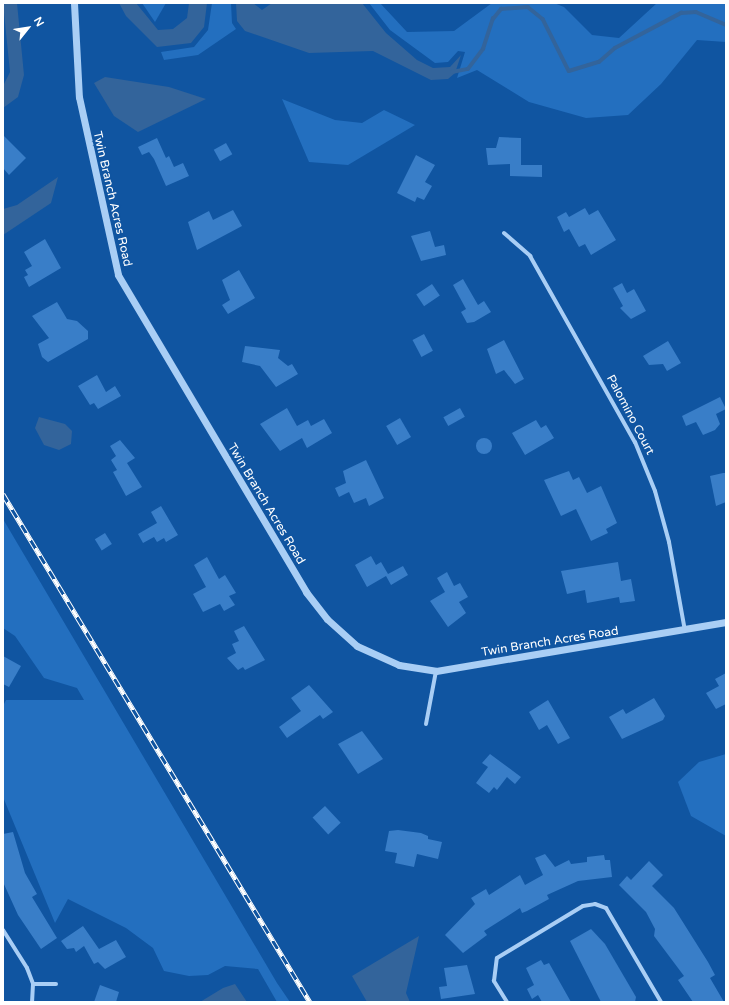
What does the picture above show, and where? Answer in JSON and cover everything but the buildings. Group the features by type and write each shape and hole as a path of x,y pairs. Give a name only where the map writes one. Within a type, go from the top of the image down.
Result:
{"street":[{"name":"Twin Branch Acres Road","path":"74,3 78,97 118,275 306,592 326,618 357,646 399,665 436,671 685,631 726,622"},
{"name":"Palomino Court","path":"504,232 530,256 635,442 655,491 667,535 685,631"},
{"path":"426,724 436,671"},
{"path":"507,1002 494,981 497,958 583,906 595,904 606,908 661,1002"},
{"path":"3,930 33,984 32,1002"},
{"path":"33,984 56,984"}],"shaded area":[{"path":"3,3 17,3 24,75 18,97 3,108 3,86 10,72"},
{"path":"119,3 136,3 158,30 173,29 187,18 189,3 207,3 204,27 191,43 157,47 126,16"},
{"path":"142,3 166,3 155,22"},
{"path":"212,3 231,3 232,23 236,29 198,55 164,60 161,52 194,47 208,30"},
{"path":"236,3 253,3 262,10 272,3 362,3 386,33 417,60 433,68 450,67 461,55 455,73 448,79 431,80 373,51 309,53 245,31 237,21"},
{"path":"369,3 380,3 407,32 454,31 492,3 554,3 564,7 592,35 619,38 657,3 726,3 726,42 697,40 661,84 628,115 586,118 529,102 477,70 457,78 465,52 458,51 448,62 435,63 390,30"},
{"path":"105,77 169,87 206,99 138,132 114,116 94,83"},
{"path":"282,99 335,120 362,123 384,110 415,125 348,165 309,162"},
{"path":"58,177 51,203 3,235 3,209 17,205"},
{"path":"39,417 65,424 72,431 71,444 59,450 44,445 35,428"},
{"path":"3,519 277,983 290,1002 277,1002 258,969 225,966 208,975 189,976 164,971 153,948 126,928 68,899 55,923 3,797 3,706 6,700 84,700 77,688 44,678 15,636 3,628"},
{"path":"726,754 726,836 691,816 678,782 699,762"},
{"path":"419,936 406,993 410,1002 367,1002 352,976"},
{"path":"235,984 247,1002 200,1002 223,988"}],"waterway":[{"path":"452,72 468,69 483,49 493,19 501,9 528,7 543,19 569,71 599,62 615,48 681,13 696,12 726,25"}],"railway":[{"path":"3,494 310,1002"}]}
